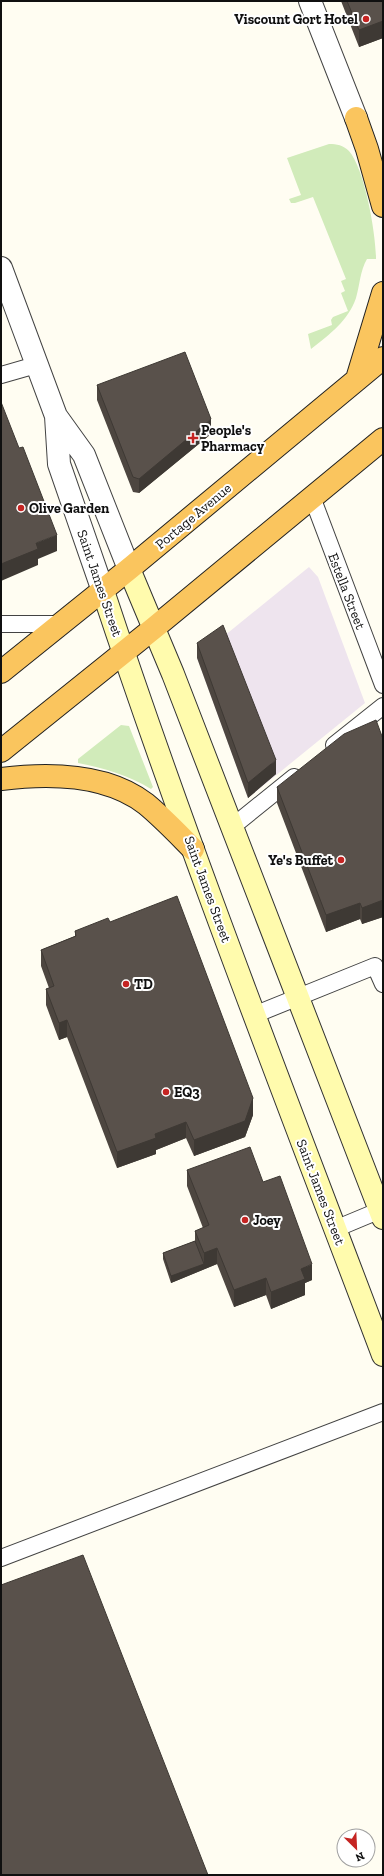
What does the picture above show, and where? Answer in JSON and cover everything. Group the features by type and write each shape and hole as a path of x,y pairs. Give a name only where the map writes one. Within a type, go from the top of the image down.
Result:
{"highway":[{"path":"356,118 367,149 383,206"},
{"path":"357,380 383,293"},
{"name":"Portage Avenue","path":"1,672 129,569 383,358"},
{"path":"1,751 154,628 383,439"},
{"path":"1,779 34,775 104,783 122,790 146,805 193,849"}],"main road":[{"name":"Saint James Street","path":"129,569 154,628 382,1212"},
{"name":"Saint James Street","path":"103,590 123,653 193,849 254,1015 383,1355"}],"street":[{"path":"310,1 356,118"},
{"name":"Saint James Street","path":"1,268 56,416 84,455 129,569"},
{"name":"Saint James Street","path":"56,416 58,464 103,590"}],"lane":[{"path":"1,375 36,365"},
{"name":"Estella Street","path":"312,497 383,685"},
{"path":"1,624 60,624"},
{"path":"322,754 383,706"},
{"path":"232,827 304,768"},
{"path":"254,1015 375,966 383,984"},
{"path":"335,1229 382,1212"},
{"path":"1,1558 383,1412"}],"shaded area":[{"path":"309,567 318,577 365,703 248,798 197,658"}],"green space":[{"path":"329,144 340,145 349,151 360,172 372,219 376,259 367,259 361,273 356,298 348,314 338,326 311,349 308,334 332,325 331,320 333,317 348,311 341,293 345,291 341,281 346,279 313,197 295,203 291,203 289,199 301,195 287,158"},
{"path":"121,725 129,726 153,787 151,789 116,773 78,763 78,759"}],"building":[{"path":"347,1 383,1 383,21 359,30"},
{"path":"185,352 211,419 139,479 133,477 97,385"},
{"name":"Olive Garden","path":"1,402 19,448 23,447 57,535 36,543 38,549 1,564"},
{"path":"223,625 276,760 248,783 197,643"},
{"name":"Ye's Buffet","path":"376,720 383,739 383,900 362,908 360,903 326,915 277,787 344,734"},
{"path":"177,896 253,1098 245,1121 194,1140 186,1122 155,1134 156,1138 117,1152 67,1020 59,1023 46,989 54,986 41,950 76,936 75,931 108,918 110,922"},
{"name":"Joey","path":"250,1147 263,1182 280,1176 312,1264 301,1269 305,1279 271,1292 266,1278 234,1290 217,1248 204,1253 195,1231 209,1225 187,1170"},
{"path":"195,1241 204,1264 171,1276 163,1253"},
{"path":"83,1555 208,1875 1,1875 1,1585"}],"place":[{"name":"Viscount Gort Hotel","path":"366,19"},
{"name":"People's Pharmacy","path":"193,438"},
{"name":"Olive Garden","path":"21,508"},
{"name":"Ye's Buffet","path":"341,860"},
{"name":"TD","path":"126,984"},
{"name":"EQ3","path":"166,1092"},
{"name":"Joey","path":"245,1220"}]}
